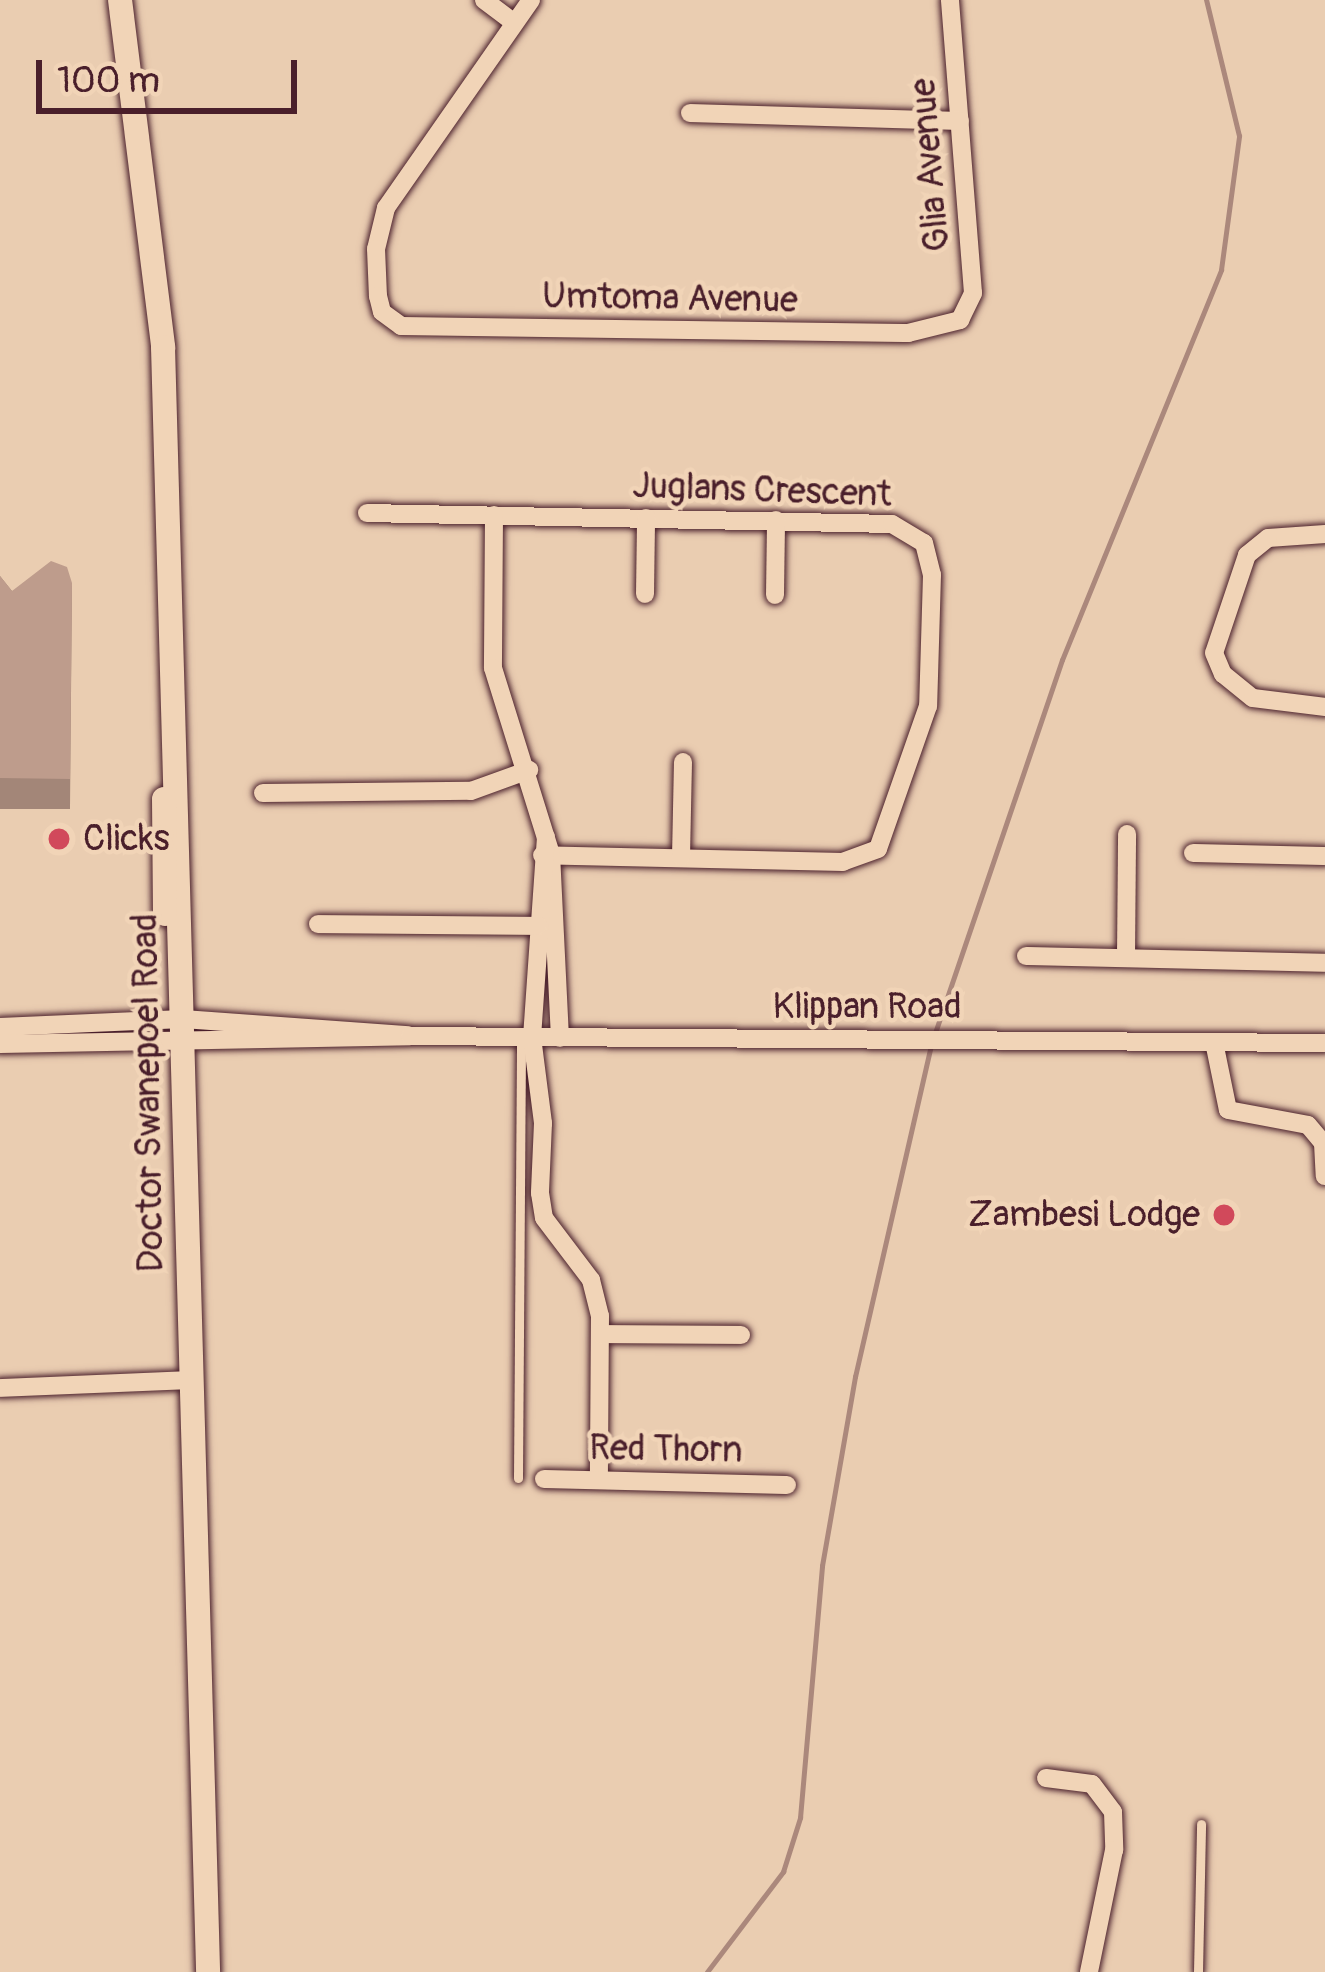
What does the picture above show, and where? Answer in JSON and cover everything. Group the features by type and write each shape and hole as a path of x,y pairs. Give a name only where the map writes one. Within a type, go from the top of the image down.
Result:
{"main road":[{"name":"Doctor Swanepoel Road","path":"117,0 163,346 194,1972"},
{"name":"Doctor Swanepoel Road","path":"182,1380 208,1972"}],"street":[{"path":"484,0 514,23 531,0"},
{"name":"Glia Avenue","path":"950,0 974,293 960,320"},
{"name":"Umtoma Avenue","path":"514,23 386,208 376,249 382,312 413,328 908,333 960,320"},
{"path":"690,113 960,121"},
{"name":"Juglans Crescent","path":"367,513 892,524 924,543 932,575 923,735 885,837 868,856 681,857 546,848"},
{"path":"494,515 493,668 529,770 546,848 560,1038"},
{"path":"645,595 646,518"},
{"path":"776,520 776,595"},
{"path":"1325,534 1268,538 1247,555 1214,653 1223,674 1253,698 1325,706"},
{"path":"681,857 683,763"},
{"path":"262,793 471,791 529,770"},
{"path":"1126,957 1127,834"},
{"path":"546,848 527,1037 544,1218 591,1280 600,1334 598,1479"},
{"path":"1193,854 1325,856"},
{"path":"318,924 538,926"},
{"path":"1026,956 1325,963"},
{"name":"Klippan Road","path":"0,1027 560,1038 1325,1043"},
{"name":"Klippan Road","path":"0,1044 175,1029"},
{"path":"1214,1042 1228,1110 1318,1132 1325,1176"},
{"path":"600,1334 741,1335"},
{"path":"0,1388 182,1380"},
{"name":"Red Thorn","path":"544,1479 787,1485"},
{"path":"1046,1778 1092,1784 1114,1812 1114,1850 1089,1972"}],"lane":[{"path":"518,1478 527,1037"},
{"path":"1198,1972 1201,1824"}],"building":[{"path":"51,561 67,567 72,583 70,779 0,778 0,576 12,591"}],"waterway":[{"path":"934,1036 1062,660 1221,270 1239,136 1206,0"},
{"path":"707,1972 783,1872 800,1818 822,1566 855,1377 931,1046"}],"place":[{"name":"Clicks","path":"59,839"},
{"name":"Zambesi Lodge","path":"1224,1215"}]}
